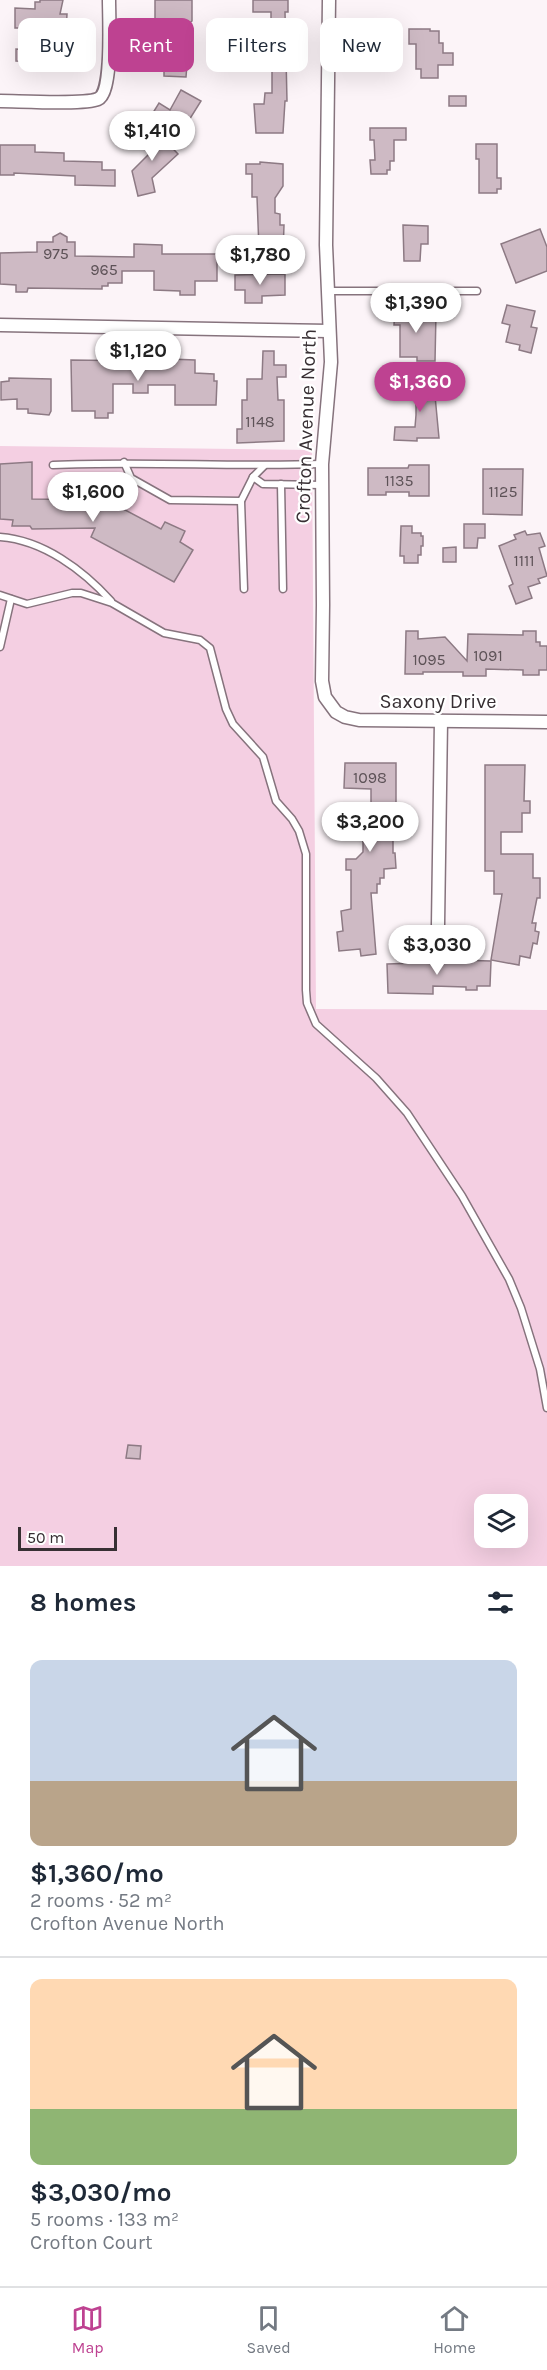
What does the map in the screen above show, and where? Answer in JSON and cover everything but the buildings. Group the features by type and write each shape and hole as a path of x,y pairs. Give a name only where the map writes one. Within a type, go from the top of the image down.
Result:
{"street":[{"path":"0,101 82,102 98,99 103,95 108,75 109,0"},
{"name":"Crofton Avenue North","path":"329,0 326,245 331,362 322,464 322,681 325,697 332,707"},
{"path":"0,326 329,332"},
{"name":"Saxony Drive","path":"332,707 345,717 359,720 547,722"},
{"path":"438,925 441,721"}],"lane":[{"path":"328,291 477,291"},
{"path":"53,465 124,462 264,466 322,464"},
{"path":"124,462 131,478 170,500 241,501"},
{"path":"244,589 241,501 254,477 264,466"},
{"path":"254,477 263,484 322,485"},
{"path":"281,484 283,589"},
{"path":"0,537 12,538 57,556 72,566 112,603 153,628 164,633 200,640 210,648 226,709 233,724 263,757 276,801 299,831 306,854 305,978 310,1012 316,1024 376,1078 407,1113 462,1197 517,1298 534,1347 547,1408"},
{"path":"0,595 27,604 81,593 112,603"},
{"path":"0,647 11,599"}],"shaded area":[{"path":"0,446 312,450 316,1009 547,1010 547,1566 0,1566"}]}
